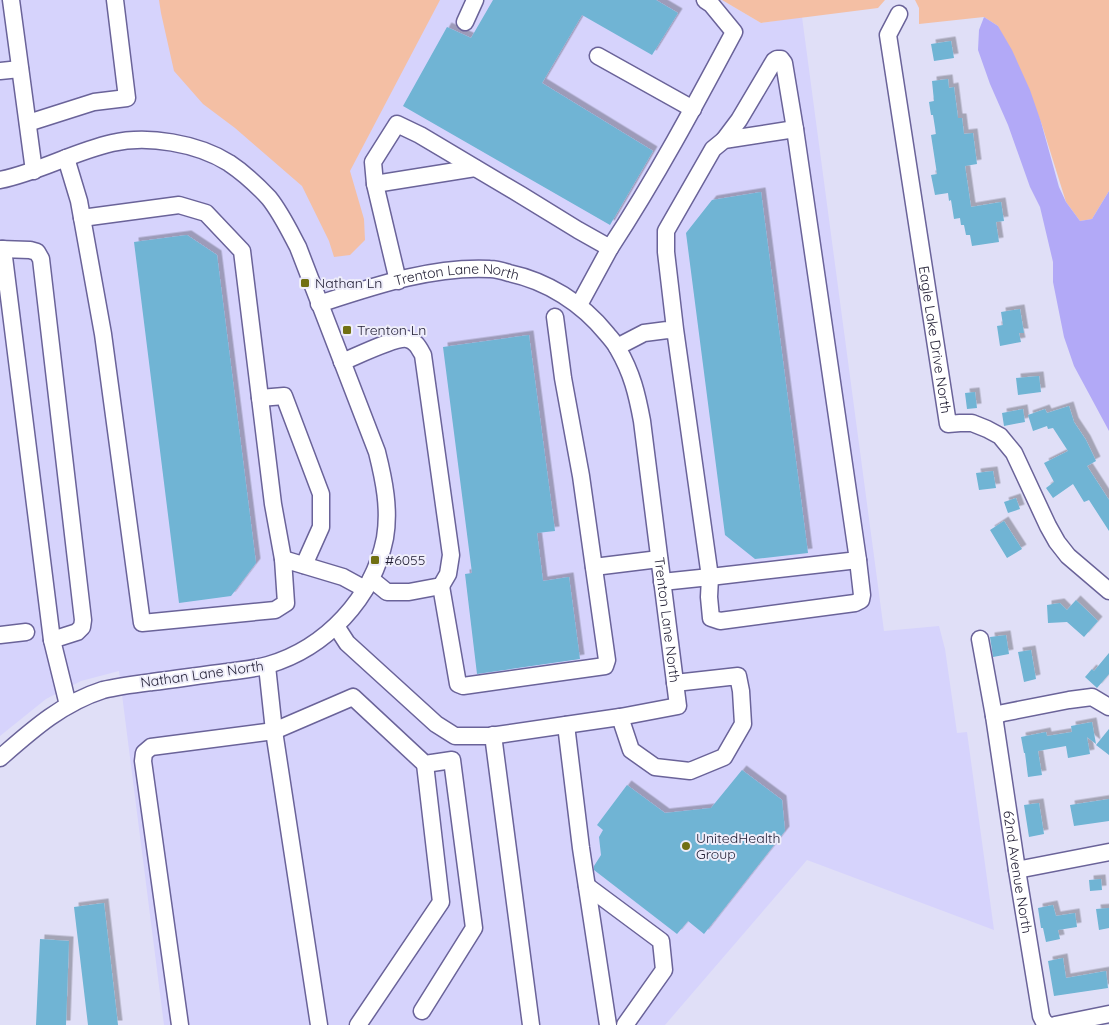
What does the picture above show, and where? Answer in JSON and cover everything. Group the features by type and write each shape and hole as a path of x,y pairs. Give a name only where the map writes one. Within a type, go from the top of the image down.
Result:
{"street":[{"path":"11,0 34,171"},
{"path":"28,123 94,102 127,98 115,0"},
{"path":"465,22 475,0"},
{"path":"579,305 610,248 629,220 693,108 734,32 711,4 705,0"},
{"name":"Eagle Lake Drive North","path":"899,14 888,35 948,424 972,423 1000,436 1014,452 1057,542 1068,556 1109,591"},
{"path":"598,56 693,108"},
{"path":"777,59 781,59 784,63 795,129 862,595 861,600 855,603 720,621 713,620 711,618 709,597 710,577 675,329 666,252 666,231 713,150 724,140 739,120 777,59"},
{"path":"0,71 20,69"},
{"path":"398,280 375,184 373,162 397,124 420,135 610,248"},
{"path":"724,140 795,129"},
{"path":"0,180 34,171 86,150 114,143 144,140 173,143 200,150 228,163 250,179 270,199 286,222 298,247 319,304"},
{"path":"66,158 79,201 82,218 103,334 142,623 275,610 286,603 283,559 273,504 242,251 206,213 179,205 82,218"},
{"path":"375,184 475,168"},
{"path":"52,640 77,632 82,627 83,620 41,259 37,252 30,250 2,249 52,640 68,705"},
{"name":"Trenton Lane North","path":"319,304 365,289 423,274 461,269 492,269 519,275 545,285 579,305 596,320 617,347 629,370 637,394 642,421 678,706 620,717"},
{"name":"Nathan Lane North","path":"0,758 35,728 68,705 86,696 105,690 267,666 304,650 326,635 348,613 368,584 379,561 385,537 387,507 384,480 377,452 319,304"},
{"path":"342,362 392,342 406,339 417,344 423,355 451,555 448,574 441,586 458,684 463,686 605,666 607,660 581,476 563,378 555,317"},
{"path":"617,347 644,333 675,329"},
{"path":"260,398 284,396 320,494 321,527 304,565"},
{"path":"594,567 658,558"},
{"path":"283,559 368,584 387,592 409,592 441,586"},
{"path":"662,582 858,560"},
{"path":"336,626 347,643 436,724 455,736 493,735 620,717 631,750 655,766 690,770 724,757 743,724 738,676 676,683"},
{"path":"0,636 26,632"},
{"name":"62nd Avenue North","path":"980,639 994,716 1041,1016 1048,1025"},
{"path":"267,666 274,731 319,1025"},
{"path":"180,1025 143,761 144,753 151,746 274,731 353,697 426,764 441,902 358,1025"},
{"path":"994,716 1092,697 1109,707"},
{"path":"566,725 581,848 608,1025"},
{"path":"493,735 531,1025"},
{"path":"422,1011 474,928 452,760 455,736"},
{"path":"426,764 452,760"},
{"path":"1017,870 1109,852"},
{"path":"587,886 661,941 664,970 625,1025"},
{"path":"1055,1025 1109,1014"}],"shaded area":[{"path":"0,0 722,0 761,23 802,17 884,631 939,626 945,649 957,733 967,732 994,930 807,860 665,1025 164,1025 119,671 81,681 46,699 0,736"},
{"path":"159,0 440,0 350,171 364,219 365,240 350,255 334,257 329,241 302,186 235,128 203,104 174,71"},
{"path":"722,0 885,0 878,8 761,23"},
{"path":"915,0 1109,0 1109,191 1092,219 1080,221 1066,202 1041,122 998,26 984,17 919,24 919,8"},
{"path":"984,17 998,26 1012,50 1030,90 1041,122 1059,187 1066,202 1080,221 1092,219 1109,191 1109,431 1074,366 1064,337 1053,282 1053,262 1040,207 1030,187 978,50 979,30"}],"building":[{"path":"493,0 656,0 678,13 652,55 582,15 542,83 653,151 610,225 403,106 447,27 471,38"},
{"path":"951,41 954,58 934,61 931,44"},
{"path":"948,79 949,88 954,87 958,118 962,118 964,134 973,133 977,164 965,166 971,207 1001,202 1004,221 996,222 999,242 972,246 970,235 966,235 960,218 954,219 948,193 935,195 931,175 937,174 931,135 936,134 929,102 934,101 932,81"},
{"path":"761,192 808,553 755,559 725,535 686,233 712,200"},
{"path":"187,235 217,255 256,563 231,596 179,603 134,242"},
{"path":"1020,309 1024,333 1019,333 1021,342 1000,346 997,326 1003,325 1001,312"},
{"path":"529,335 555,531 537,533 543,581 569,577 580,659 477,674 465,574 472,573 443,347"},
{"path":"1039,376 1041,392 1018,395 1016,378"},
{"path":"975,392 977,408 967,409 965,393"},
{"path":"1069,406 1074,422 1086,440 1096,461 1087,466 1109,500 1109,531 1089,500 1084,502 1073,484 1053,498 1046,488 1054,482 1044,463 1068,451 1053,428 1048,429 1047,426 1033,431 1028,415 1045,409 1047,413"},
{"path":"1023,409 1025,422 1004,426 1002,413"},
{"path":"993,471 996,488 979,490 976,473"},
{"path":"1016,498 1020,509 1008,513 1004,502"},
{"path":"1004,521 1022,549 1007,558 990,530"},
{"path":"1076,600 1098,621 1084,637 1067,622 1048,623 1047,605 1060,603 1067,610"},
{"path":"1006,635 1009,654 993,657 990,637"},
{"path":"1031,650 1036,679 1024,682 1018,652"},
{"path":"1109,653 1109,674 1097,688 1085,677 1092,669 1094,671"},
{"path":"1092,722 1096,744 1087,737 1090,754 1068,758 1066,746 1038,751 1042,775 1028,777 1021,737 1046,732 1047,736 1072,732 1071,726"},
{"path":"1109,729 1109,755 1096,745"},
{"name":"UnitedHealth Group","path":"742,770 782,800 785,831 704,934 688,921 677,934 594,870 594,866 601,855 599,837 603,830 597,825 627,785 665,813 711,808"},
{"path":"1109,799 1109,821 1074,826 1070,805"},
{"path":"1039,803 1044,834 1029,837 1024,805"},
{"path":"1101,879 1102,890 1090,891 1089,880"},
{"path":"104,903 118,1025 88,1025 74,907"},
{"path":"1053,905 1056,916 1075,913 1077,927 1058,930 1060,939 1046,942 1043,928 1041,928 1038,908"},
{"path":"1109,908 1109,928 1099,930 1096,909"},
{"path":"40,939 69,941 66,1025 36,1025"},
{"path":"1063,958 1066,978 1106,971 1108,988 1054,996 1048,961"}],"place":[{"name":"Nathan Ln","path":"305,283"},
{"name":"Trenton Ln","path":"347,330"},
{"name":"#6055","path":"375,560"},
{"name":"UnitedHealth Group","path":"686,846"}]}
